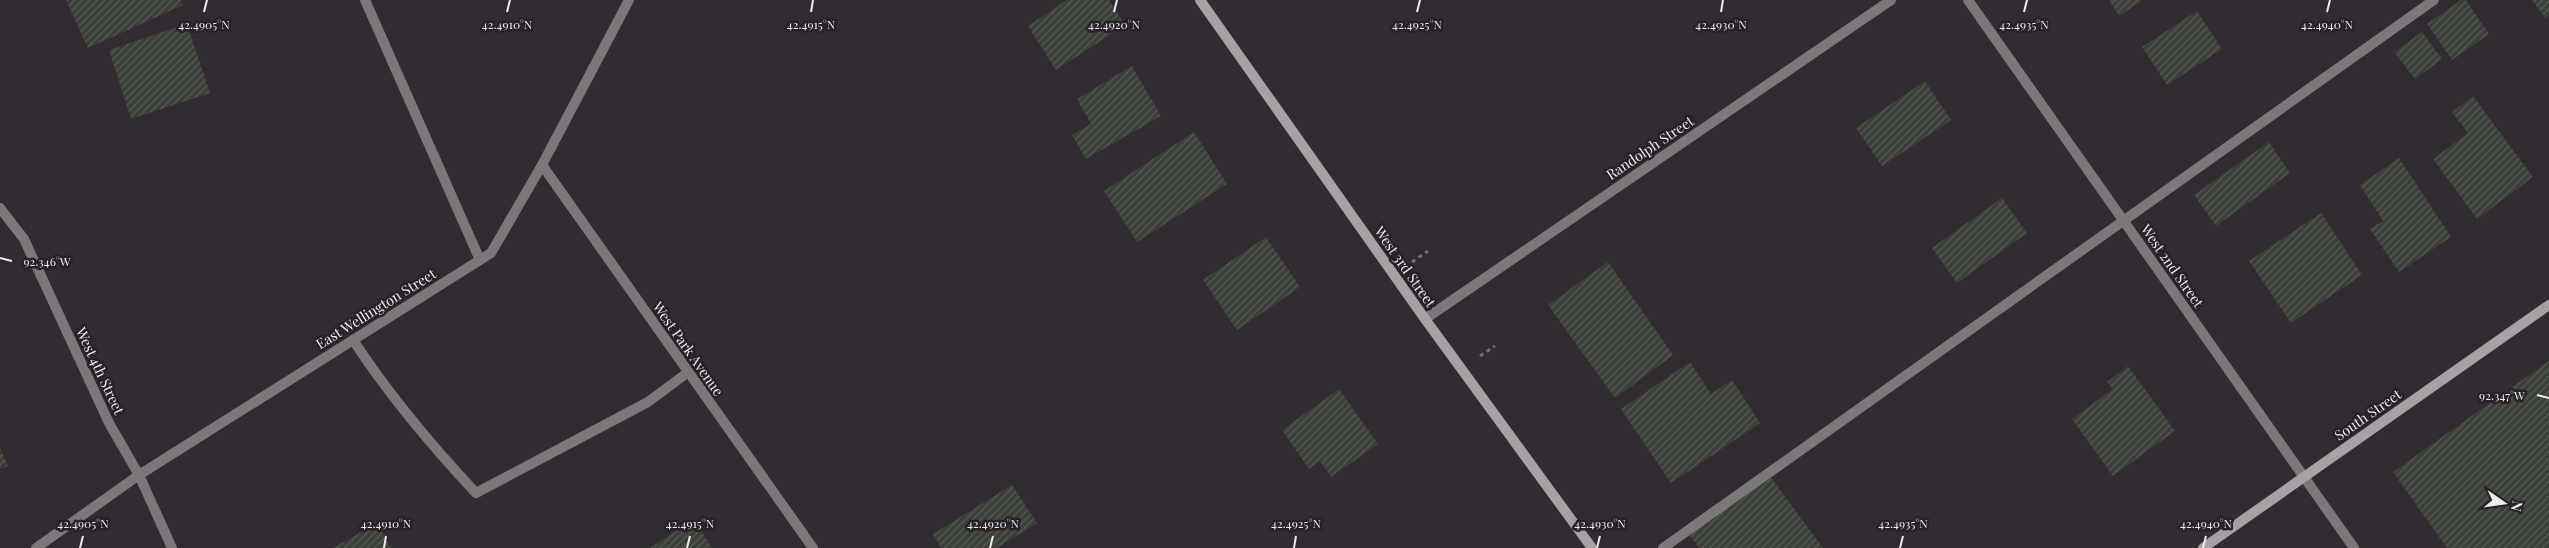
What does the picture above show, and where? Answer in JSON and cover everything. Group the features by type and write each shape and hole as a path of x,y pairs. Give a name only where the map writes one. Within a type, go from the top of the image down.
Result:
{"street":[{"path":"364,0 480,260"},
{"name":"East Wellington Street","path":"36,548 138,474 491,253 542,165 629,0"},
{"name":"West 3rd Street","path":"1200,0 1425,319 1592,548"},
{"name":"Randolph Street","path":"1425,319 1890,0"},
{"name":"West 2nd Street","path":"1968,0 2354,548"},
{"path":"1663,548 2434,0"},
{"name":"West Park Avenue","path":"542,165 687,373 813,548"},
{"name":"West 4th Street","path":"0,208 24,239 108,423 138,474 172,548"},
{"name":"South Street","path":"2203,548 2549,305"},
{"path":"353,340 377,377 437,452 476,493 648,402 687,373"}],"building":[{"path":"66,0 181,0 183,5 88,48"},
{"path":"1067,0 1109,0 1125,25 1056,70 1028,26"},
{"path":"2109,0 2143,0 2119,16"},
{"path":"2461,0 2466,0 2489,34 2452,60 2427,24"},
{"path":"2532,0 2549,0 2549,15 2545,18"},
{"path":"2197,11 2222,49 2167,85 2142,47"},
{"path":"187,24 210,93 131,119 109,50"},
{"path":"2422,32 2442,59 2415,79 2394,52"},
{"path":"1132,66 1161,116 1086,159 1072,135 1091,124 1077,99"},
{"path":"1925,81 1951,120 1882,166 1856,128"},
{"path":"2473,96 2533,177 2477,219 2433,159 2468,133 2452,112"},
{"path":"1194,132 1227,184 1137,242 1104,191"},
{"path":"2269,142 2290,173 2216,226 2194,195"},
{"path":"2399,158 2451,237 2399,272 2370,229 2383,221 2360,185"},
{"path":"2002,198 2027,233 1957,283 1932,248"},
{"path":"2321,213 2362,275 2291,323 2249,261"},
{"path":"1266,237 1300,287 1237,330 1203,280"},
{"path":"1608,262 1673,355 1615,398 1548,305"},
{"path":"2549,361 2549,548 2447,548 2393,472"},
{"path":"1690,362 1711,394 1732,380 1760,423 1671,483 1621,409"},
{"path":"2128,366 2175,431 2113,476 2072,419 2113,389 2107,382"},
{"path":"1339,389 1378,444 1331,477 1320,461 1309,469 1282,430"},
{"path":"0,448 8,466 0,469"},
{"path":"1767,472 1823,548 1699,548 1687,532"},
{"path":"1012,485 1037,523 997,548 941,548 933,534"},
{"path":"694,519 712,548 650,548"},
{"path":"377,523 391,548 333,548"}]}
